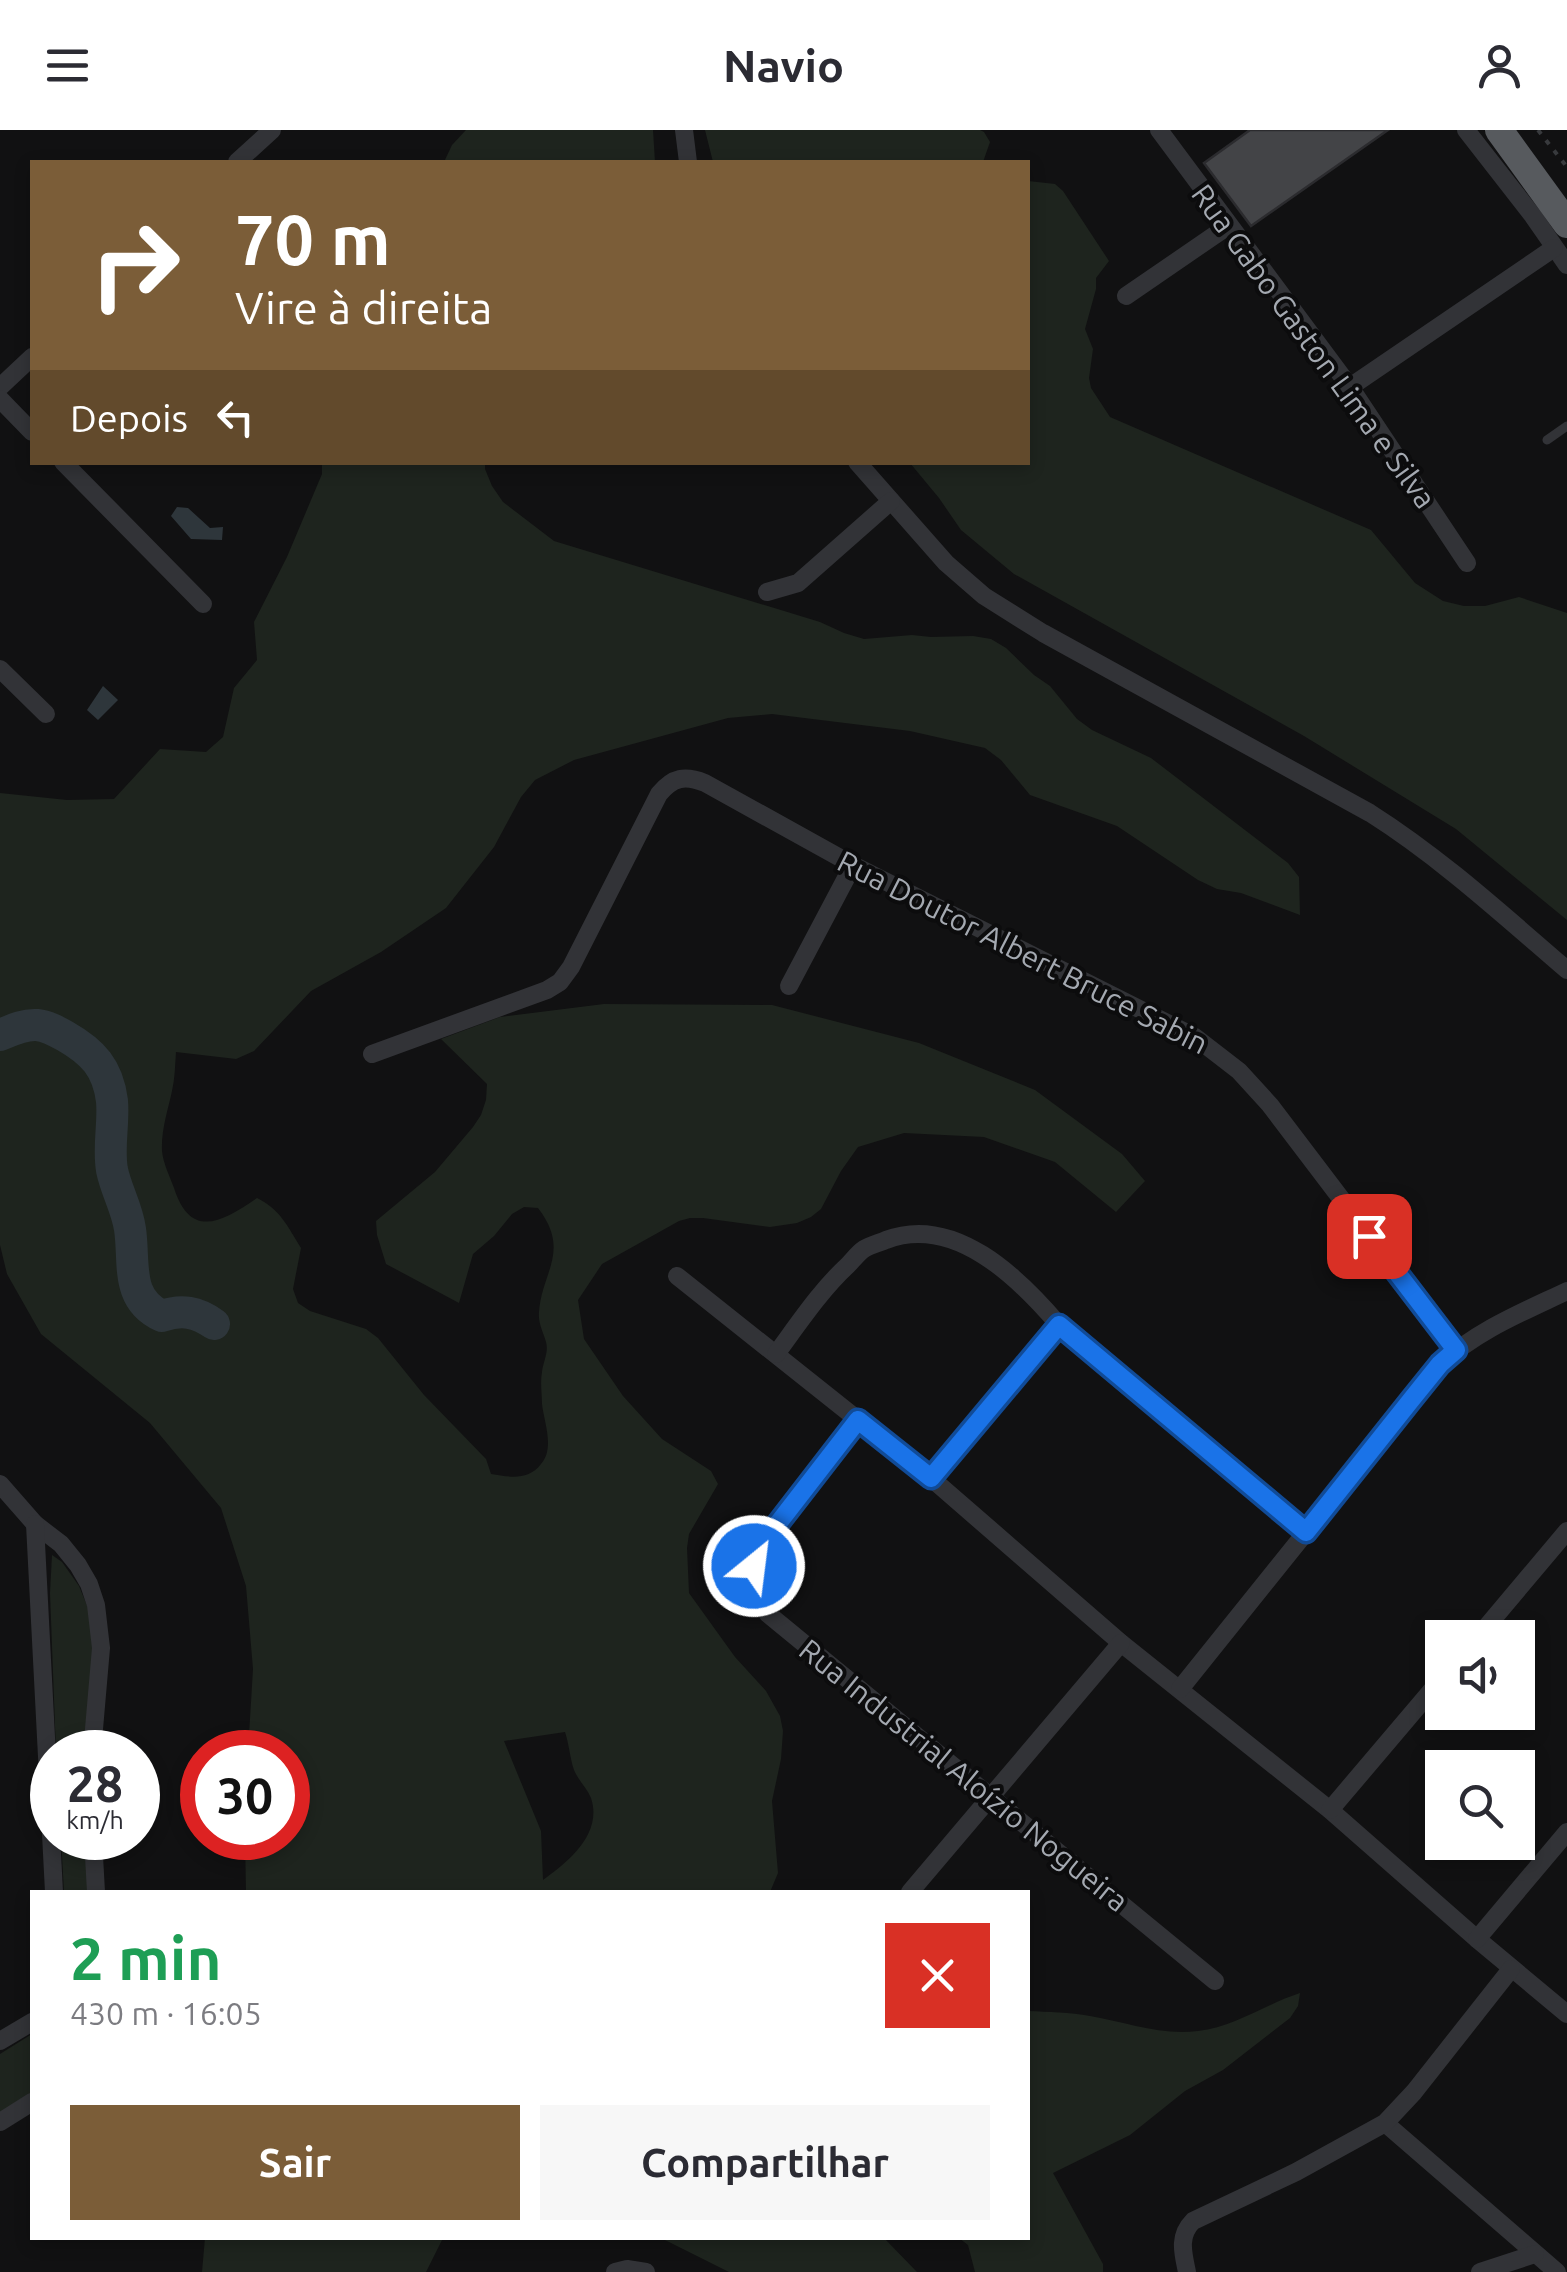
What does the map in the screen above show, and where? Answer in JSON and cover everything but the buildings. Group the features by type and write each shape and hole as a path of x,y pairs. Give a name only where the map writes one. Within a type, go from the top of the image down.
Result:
{"highway":[{"path":"1499,130 1561,236"}],"street":[{"path":"239,160 272,130"},
{"path":"684,130 688,160"},
{"name":"Rua Gabo Gaston Lima e Silva","path":"1159,130 1350,387 1467,562"},
{"path":"1466,130 1533,216 1561,236 1567,265"},
{"path":"1126,296 1228,226"},
{"path":"1350,387 1561,236"},
{"path":"0,387 30,359"},
{"path":"0,399 30,430"},
{"path":"66,465 203,604"},
{"path":"860,465 946,563 984,596 1043,633 1394,827 1567,970"},
{"path":"767,592 798,582 891,501"},
{"path":"0,668 46,714"},
{"name":"Rua Doutor Albert Bruce Sabin","path":"372,1054 560,982 659,794 674,780 705,783 853,865 1146,1010 1217,1052 1240,1070 1270,1106 1456,1350"},
{"path":"790,986 853,865"},
{"path":"776,1354 831,1281 865,1248 894,1237 927,1233 966,1246 1007,1271 1059,1325 1306,1532"},
{"path":"677,1276 931,1478 1121,1643 1330,1810 1567,2014"},
{"path":"1180,1690 1440,1364 1510,1318 1567,1291"},
{"path":"931,1478 1059,1325"},
{"name":"Rua Industrial Aloízio Nogueira","path":"858,1420 759,1548 753,1580 759,1600 768,1614 1215,1980"},
{"path":"0,1484 35,1524 61,1544 89,1584 96,1606 101,1666 93,1730"},
{"path":"35,1524 54,1890"},
{"path":"1492,1620 1567,1532"},
{"path":"912,1890 1121,1643"},
{"path":"1330,1810 1425,1698"},
{"path":"1476,1939 1567,1832"},
{"path":"95,1860 96,1890"},
{"path":"1187,2272 1182,2239 1193,2221 1296,2172 1385,2123 1512,1968"},
{"path":"0,2041 30,2023"},
{"path":"0,2122 30,2103"},
{"path":"1385,2123 1558,2272"},
{"path":"1480,2272 1535,2254"},
{"path":"614,2272 646,2272"}],"lane":[{"path":"1547,440 1567,426"}],"path":[{"path":"1538,130 1567,166"}],"shaded area":[{"path":"466,130 653,130 655,160 445,160"},
{"path":"705,130 980,130 990,142 984,160 712,160"},
{"path":"1030,181 1055,184 1109,261 1096,278 1085,329 1093,349 1091,388 1110,417 1371,530 1415,583 1443,601 1485,606 1519,597 1567,613 1567,920 1456,829 1304,736 1014,574 961,530 912,465 1030,465"},
{"path":"322,465 485,465 503,502 554,541 864,639 912,635 991,639 1050,686 1077,719 1151,758 1288,863 1299,877 1300,915 1241,893 1217,889 1117,826 1030,795 1001,760 985,748 910,731 772,714 728,718 574,760 535,780 521,797 494,847 446,908 381,952 311,991 254,1051 236,1059 176,1052 162,1151 181,1205 199,1221 220,1219 257,1198 272,1208 301,1248 293,1289 298,1303 310,1311 366,1329 378,1338 424,1395 486,1459 491,1474 505,1476 530,1473 541,1464 547,1450 541,1384 547,1346 539,1316 554,1249 548,1223 538,1208 524,1207 512,1214 473,1254 459,1303 386,1264 377,1235 376,1221 435,1172 473,1127 486,1100 487,1084 441,1039 500,1017 604,1004 772,1005 919,1043 1035,1090 1122,1154 1145,1181 1116,1212 1055,1162 984,1137 904,1133 858,1147 821,1209 811,1217 770,1227 703,1218 679,1221 602,1264 578,1300 584,1339 623,1396 662,1439 711,1471 718,1484 689,1534 689,1593 735,1657 766,1691 780,1716 781,1759 772,1801 778,1873 771,1890 246,1890 245,1860 310,1860 310,1730 249,1730 253,1669 246,1586 221,1508 150,1423 41,1334 7,1274 0,1245 0,793 67,800 114,799 160,749 206,752 223,737 234,688 257,660 254,622 287,557 322,474","holes":["565,1732 574,1770 591,1798 593,1811 588,1835 572,1856 543,1880 541,1831 504,1741"]},
{"path":"177,507 188,508 210,528 223,527 222,540 191,539 171,516"},
{"path":"103,686 118,700 98,720 87,710"},
{"path":"52,1555 79,1586 88,1608 95,1653 86,1730 55,1730"},
{"path":"62,1860 86,1860 88,1890 64,1890"},
{"path":"1300,1993 1290,2018 1223,2070 1185,2091 1130,2135 1053,2173 1103,2264 1103,2272 975,2272 968,2245 962,2240 1030,2240 1030,2011 1082,2015 1184,2032 1224,2025"},
{"path":"30,2035 30,2095 0,2114 0,2054"},
{"path":"205,2240 442,2240 426,2272 202,2272"},
{"path":"665,2240 886,2240 917,2272 729,2272"}],"waterway":[{"path":"0,1035 27,1025 44,1026 75,1042 98,1062 112,1101 112,1170 129,1221 137,1290 150,1309 162,1316 189,1313 214,1324"}],"route":[{"path":"754,1566 759,1548 858,1420 931,1478 1059,1325 1306,1532 1440,1364 1456,1350 1369,1236"}]}
